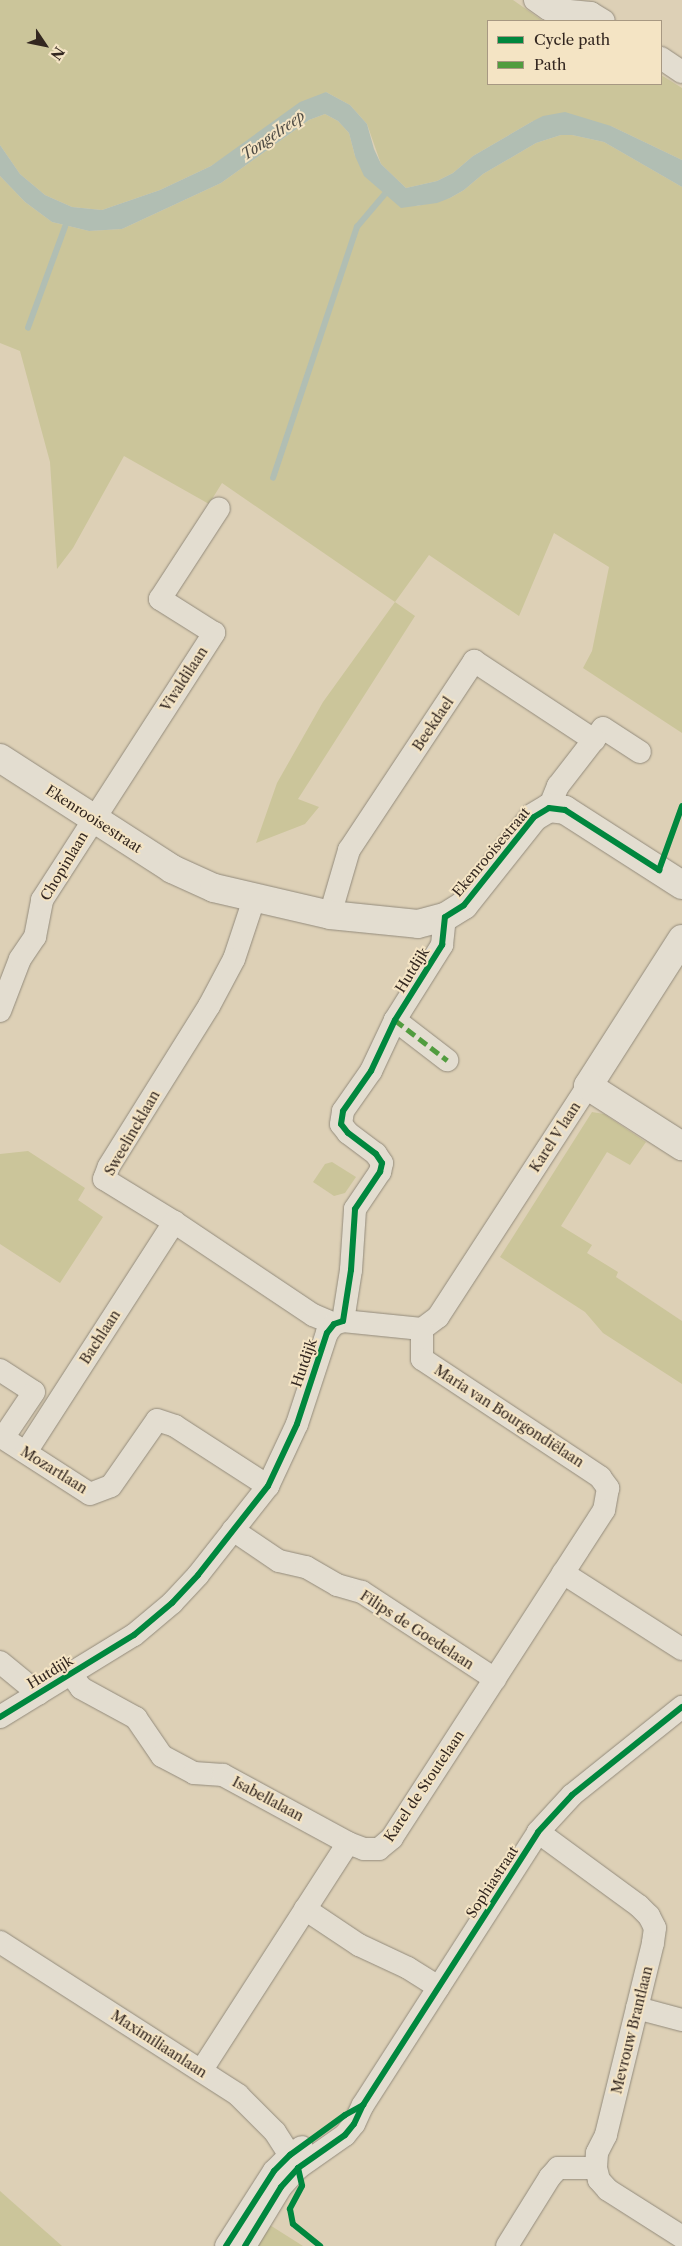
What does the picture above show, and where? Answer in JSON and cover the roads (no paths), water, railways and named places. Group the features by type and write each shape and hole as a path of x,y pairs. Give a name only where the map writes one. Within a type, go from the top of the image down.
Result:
{"street":[{"path":"535,0 548,8 591,13 602,20"},
{"path":"662,59 682,72"},
{"name":"Vivaldilaan","path":"93,819 214,633 160,599 219,508"},
{"name":"Beekdael","path":"330,915 349,850 474,661 594,740"},
{"path":"549,808 558,786 603,728 640,752"},
{"name":"Ekenrooisestraat","path":"0,758 172,869 214,888 330,915 418,924 445,917 464,905 534,816 549,808 566,810 682,885"},
{"name":"Chopinlaan","path":"2,1000 20,959 35,937 42,900 93,819"},
{"name":"Sweelincklaan","path":"254,898 234,959 209,1006 109,1166 104,1179 174,1222 313,1315 339,1322"},
{"name":"Hutdijk","path":"0,1717 134,1634 172,1603 198,1575 268,1486 297,1424 327,1333 339,1322 351,1270 354,1209 380,1172 382,1163 376,1154 348,1133 341,1124 343,1111 370,1071 395,1020 442,945 445,917"},
{"name":"Karel V laan","path":"422,1329 438,1317 682,939"},
{"path":"395,1020 447,1060"},
{"path":"588,1086 682,1146"},
{"name":"Bachlaan","path":"26,1452 174,1222"},
{"path":"339,1322 422,1329"},
{"name":"Maria van Bourgondiëlaan","path":"422,1329 422,1359 600,1476 608,1488"},
{"name":"Mozartlaan","path":"0,1370 34,1392 2,1437 90,1494 112,1486 158,1420 174,1426 268,1486"},
{"name":"Karel de Stoutelaan","path":"348,1843 364,1848 380,1849 392,1838 604,1510 608,1488"},
{"name":"Filips de Goedelaan","path":"233,1530 279,1561 306,1567 336,1585 362,1592 495,1680"},
{"path":"563,1573 682,1649"},
{"path":"0,1662 39,1694"},
{"name":"Isabellalaan","path":"71,1674 81,1688 136,1718 162,1756 194,1773 222,1775 348,1843"},
{"name":"Sophiastraat","path":"226,2246 264,2184 294,2161 345,2115 363,2105 538,1832 578,1790 682,1707"},
{"name":"Mevrouw Brantlaan","path":"538,1832 639,1906 649,1916 655,1928 654,1943 606,2135 597,2153 596,2168"},
{"path":"201,2071 348,1843"},
{"path":"305,1909 358,1945 408,1968 439,1987"},
{"name":"Maximiliaanlaan","path":"0,1942 238,2095 275,2132 294,2161"},
{"path":"637,2008 682,2020"},
{"name":"Sophiastraat","path":"245,2246 294,2161"},
{"path":"507,2246 550,2177 558,2168 596,2168 599,2180 608,2190 682,2237"}],"water":[{"name":"Tongelreep","path":"326,92 350,105 367,124 374,149 381,164 406,188 437,181 453,173 473,156 533,121 543,116 565,112 611,126 682,160 682,187 604,142 572,135 561,135 536,143 483,174 464,190 450,198 437,203 401,208 364,176 355,156 349,133 338,121 325,114 309,120 221,183 122,229 89,231 52,222 25,202 0,176 0,145 20,174 45,195 72,207 102,210 160,190 211,166 300,102"}],"waterway":[{"path":"273,478 357,227 384,195"},
{"path":"28,328 65,227"}]}
